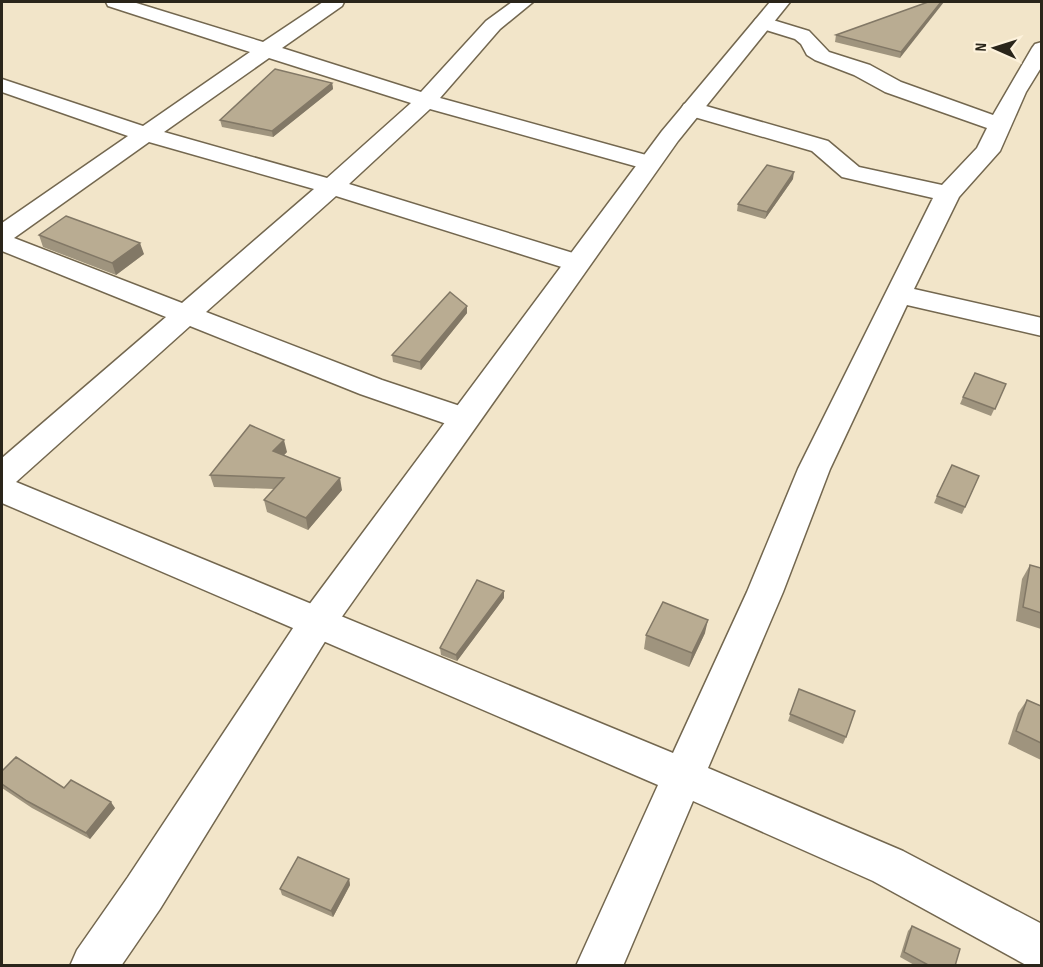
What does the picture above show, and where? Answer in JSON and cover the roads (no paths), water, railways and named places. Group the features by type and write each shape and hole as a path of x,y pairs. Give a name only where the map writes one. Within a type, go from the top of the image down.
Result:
{"street":[{"path":"115,2 427,101 649,163"},
{"path":"2,234 335,2"},
{"path":"2,476 427,101 493,26 524,2"},
{"path":"93,966 144,893 316,624 649,163 771,12 810,41 814,51 822,56 862,70 893,87 999,125"},
{"path":"599,966 765,592 814,469 898,294 948,194 988,151 1015,92 1041,48"},
{"path":"2,85 145,134 330,186 577,263"},
{"path":"692,109 820,146 851,172 948,194"},
{"path":"2,242 183,315 371,387 464,419"},
{"path":"898,294 1041,327"},
{"path":"2,490 684,777 888,866 1041,949"}]}
